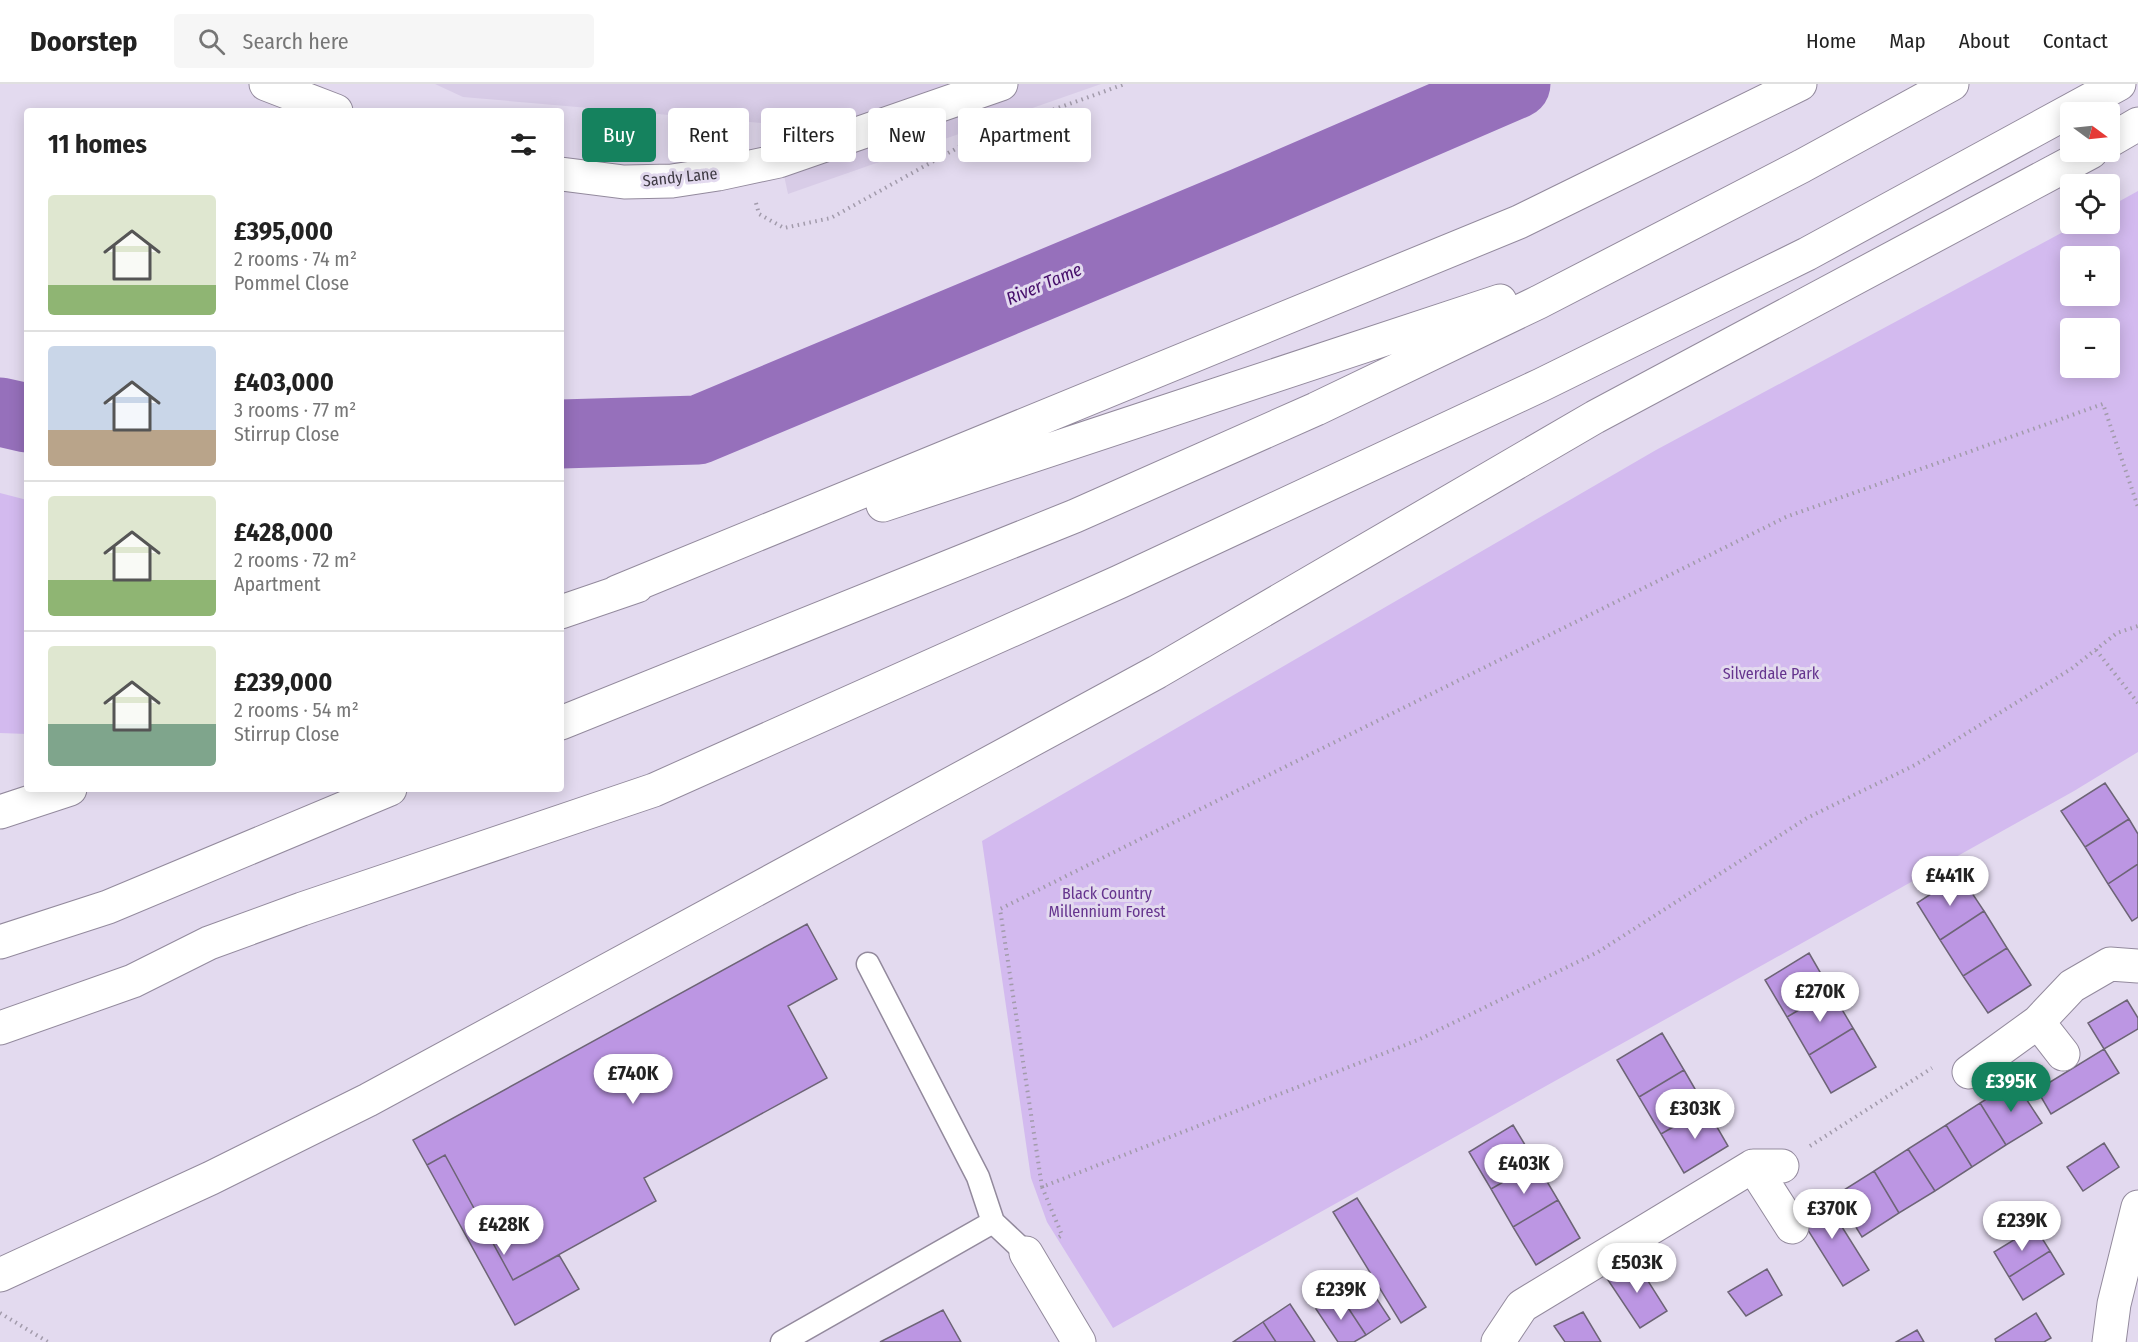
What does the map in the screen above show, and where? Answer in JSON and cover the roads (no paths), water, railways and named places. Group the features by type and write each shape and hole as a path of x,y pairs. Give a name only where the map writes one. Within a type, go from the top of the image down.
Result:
{"main road":[{"path":"266,84 328,108"},
{"name":"Sandy Lane","path":"564,174 624,182 672,181 746,168 779,161 1001,84"},
{"path":"617,592 1519,222 1800,84"},
{"path":"564,722 1075,516 1316,409 1539,302 1952,84"},
{"path":"0,1028 133,981 209,943 302,909 654,790 1098,592 1541,385 1807,254 2119,84"},
{"path":"2120,135 2138,124"},
{"path":"0,1275 211,1178 368,1100 1157,672 1595,417 2072,162"},
{"path":"564,611 1610,265"},
{"path":"0,812 61,792"},
{"path":"0,942 108,907 383,792"},
{"path":"1969,1072 2038,1022 2072,986 2110,964 2138,966"},
{"path":"2038,1022 2063,1054"},
{"path":"1498,1342 1522,1306 1768,1166 1792,1227"},
{"path":"2109,1342 2114,1304 2138,1207"},
{"path":"1026,1253 1079,1342"}],"lane":[{"path":"868,964 978,1177 993,1222 1026,1253"},
{"path":"782,1342 993,1222"}],"waterway":[{"name":"River Tame","path":"564,434 698,430 1243,202 1516,84"},
{"name":"River Tame","path":"0,412 24,417"}],"park label":[{"name":"Silverdale Park","path":"1771,673"},
{"name":"Black Country Millennium Forest","path":"1107,902"}]}
